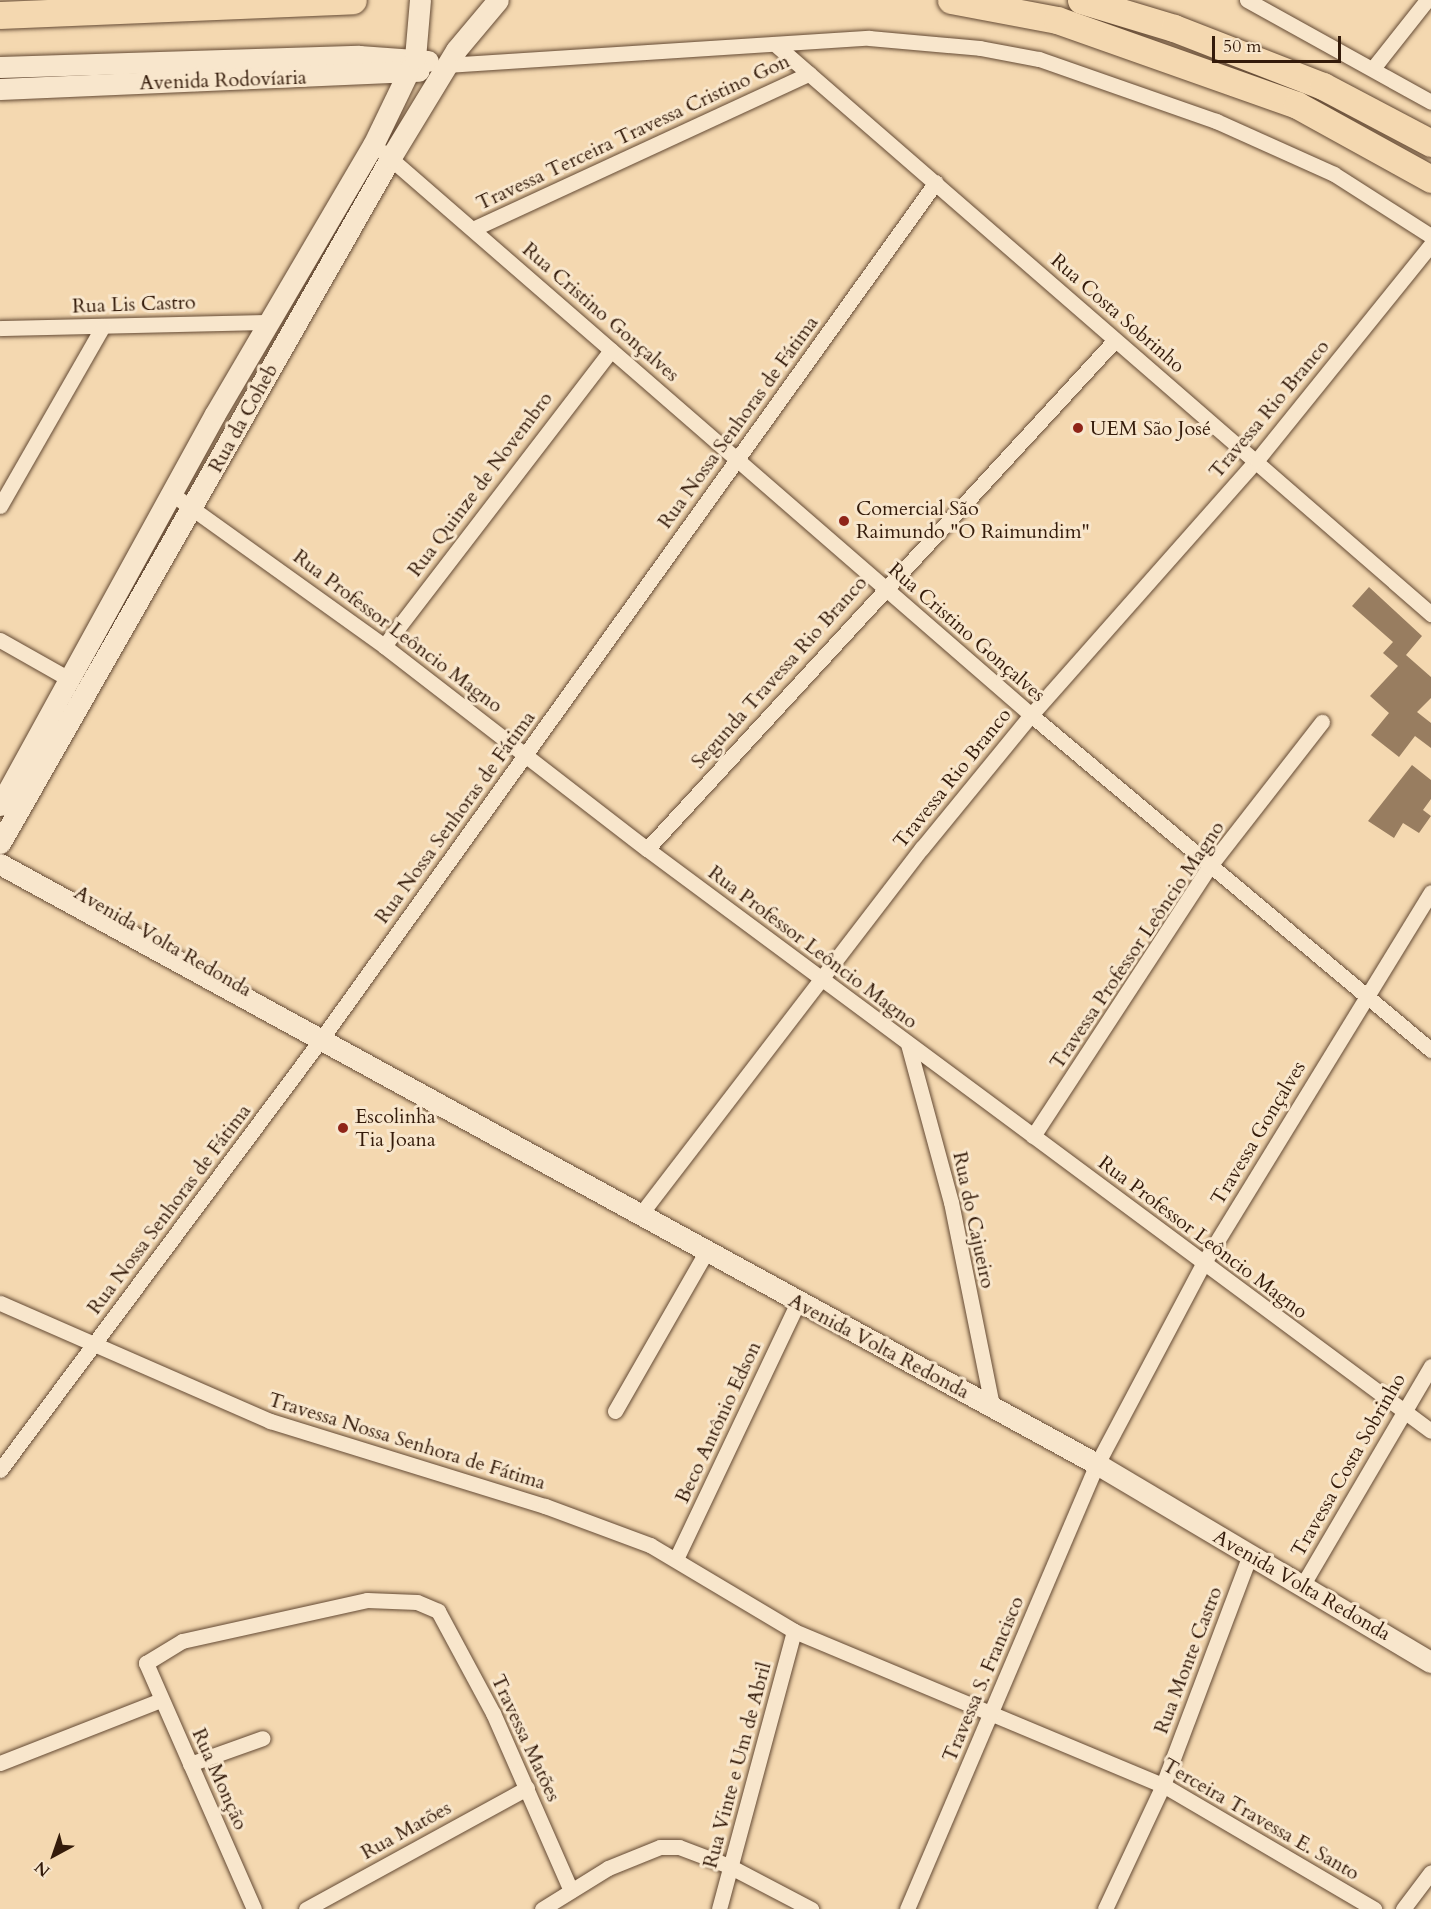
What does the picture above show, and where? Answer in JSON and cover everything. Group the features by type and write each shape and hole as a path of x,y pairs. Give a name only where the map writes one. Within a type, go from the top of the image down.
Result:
{"highway":[{"path":"0,15 353,0"},
{"path":"951,0 1058,20 1254,89 1297,105 1431,178"},
{"path":"1081,0 1174,28 1323,86 1431,143"}],"street":[{"name":"Rua da Coheb","path":"0,806 269,322 373,145 412,66 421,38 420,0"},
{"name":"Rua da Coheb","path":"0,843 391,157 446,65 498,0"},
{"path":"1247,0 1374,67 1431,102"},
{"path":"1374,67 1427,0"},
{"path":"446,65 909,39 1039,59 1136,89 1258,139 1334,174 1431,236"},
{"name":"Rua Costa Sobrinho","path":"776,45 1257,460 1431,614"},
{"name":"Avenida Rodovíaria","path":"0,89 446,65"},
{"path":"0,68 412,66"},
{"name":"Travessa Terceira Travessa Cristino Gon","path":"475,228 809,74"},
{"name":"Rua Cristino Gonçalves","path":"373,145 391,157 475,228 611,350 1031,715 1209,867 1431,1050"},
{"name":"Rua Nossa Senhoras de Fátima","path":"0,1470 322,1038 936,182"},
{"name":"Travessa Rio Branco","path":"640,1215 821,977 1031,715 1257,460 1431,244"},
{"name":"Rua Lis Castro","path":"0,328 269,322"},
{"path":"0,506 103,326"},
{"name":"Segunda Travessa Rio Branco","path":"647,849 1115,339"},
{"name":"Rua Quinze de Novembro","path":"384,646 611,350"},
{"name":"Rua Professor Leôncio Magno","path":"172,494 192,506 384,646 526,753 647,849 1203,1264 1431,1431"},
{"path":"0,640 69,680"},
{"name":"Travessa Professor Leôncio Magno","path":"1034,1136 1209,867 1322,722"},
{"name":"Avenida Volta Redonda","path":"0,849 219,970 322,1038"},
{"name":"Avenida Volta Redonda","path":"0,864 322,1038 706,1252 1097,1464 1249,1557 1431,1662"},
{"name":"Travessa Gonçalves","path":"1097,1464 1203,1264 1431,892"},
{"name":"Rua do Cajueiro","path":"908,1044 951,1202 992,1406"},
{"path":"615,1411 706,1252"},
{"name":"Beco Antônio Edson","path":"676,1559 798,1302"},
{"name":"Travessa Nossa Senhora de Fátima","path":"0,1303 270,1421 576,1516 676,1559 794,1631"},
{"name":"Travessa Costa Sobrinho","path":"1302,1586 1431,1366"},
{"name":"Travessa S. Francisco","path":"907,1909 1097,1464"},
{"name":"Rua Monte Castro","path":"1105,1909 1164,1785 1249,1557"},
{"name":"Travessa Matões","path":"145,1668 155,1652 174,1644 336,1606 391,1599 433,1608 488,1702 571,1891"},
{"name":"Terceira Travessa E. Santo","path":"794,1631 1164,1785 1374,1909"},
{"name":"Rua Vinte e Um de Abril","path":"719,1909 794,1631"},
{"name":"Rua Monção","path":"145,1668 254,1909"},
{"path":"0,1763 161,1700"},
{"path":"190,1764 263,1738"},
{"name":"Rua Matões","path":"306,1909 526,1788"},
{"path":"542,1909 642,1851 660,1847 678,1847 729,1866 812,1909"},
{"path":"1403,1909 1431,1872"}],"building":[{"path":"1369,587 1422,636 1406,655 1431,677 1431,698 1417,712 1431,723 1431,748 1415,736 1399,757 1371,735 1389,713 1370,696 1398,666 1383,653 1393,642 1352,606"},
{"path":"1412,765 1431,780 1431,799 1423,810 1431,816 1419,833 1403,823 1394,838 1368,821"}],"place":[{"name":"UEM São José","path":"1078,428"},
{"name":"Comercial São Raimundo \"O Raimundim\"","path":"844,521"},
{"name":"Escolinha Tia Joana","path":"343,1128"}]}
